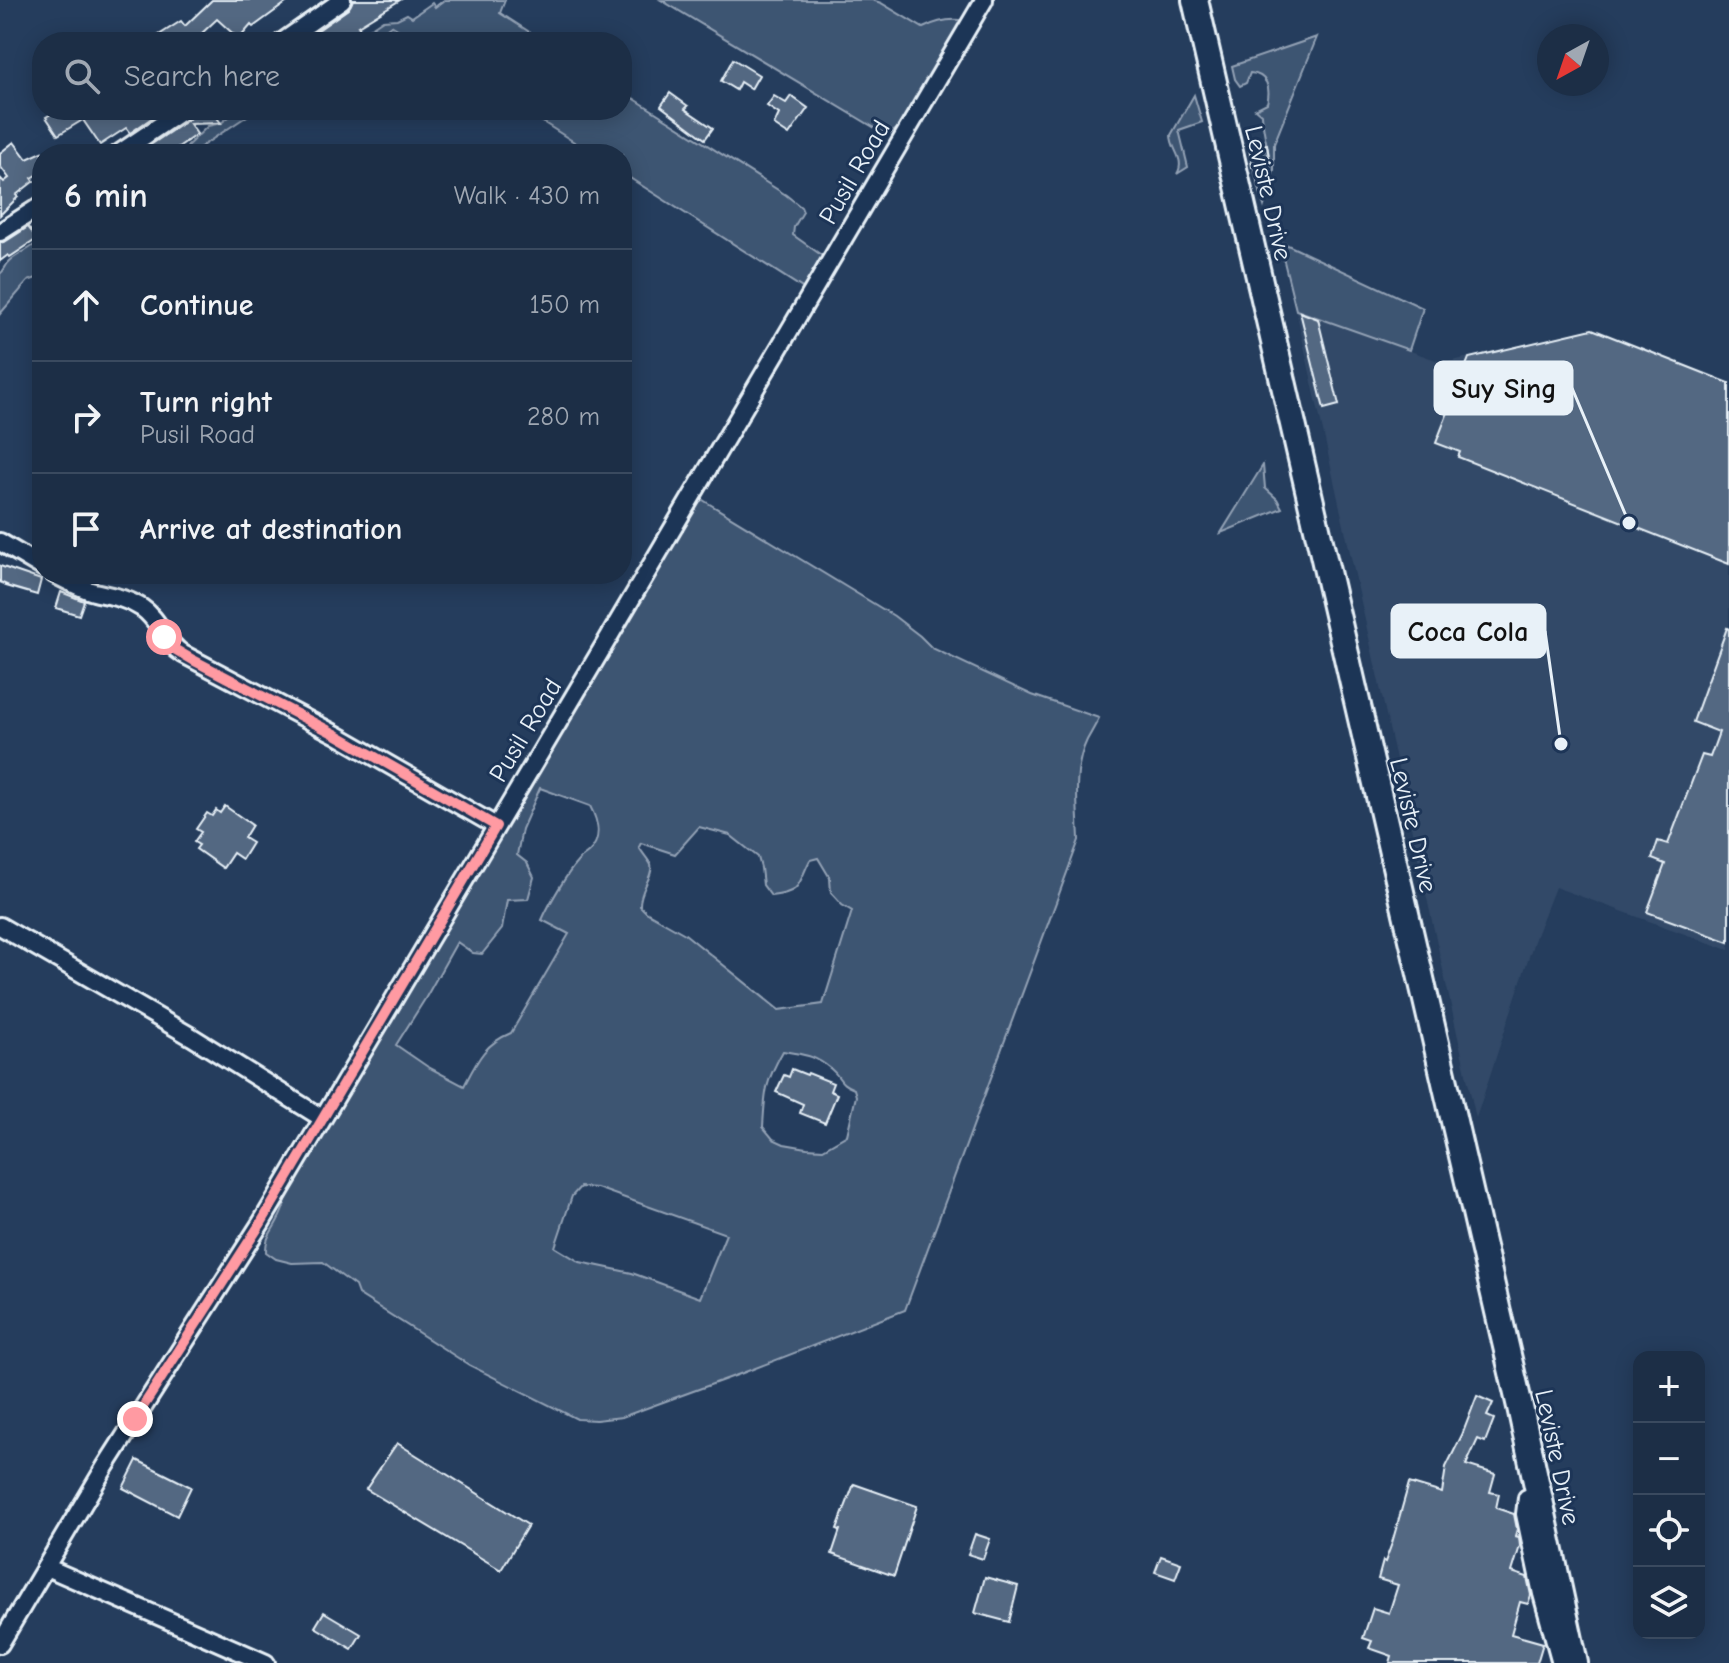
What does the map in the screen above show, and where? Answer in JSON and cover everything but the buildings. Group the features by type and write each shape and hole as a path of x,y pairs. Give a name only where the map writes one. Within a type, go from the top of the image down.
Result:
{"main road":[{"name":"Leviste Drive","path":"1195,0 1520,1407 1575,1663"}],"street":[{"path":"296,32 342,0"},
{"name":"Pusil Road","path":"0,1644 127,1431 261,1223 984,0"},
{"path":"133,144 168,120"},
{"path":"0,232 32,211"},
{"path":"0,542 32,561"},
{"path":"75,584 135,603 149,614 170,644 183,654 337,735 496,826"},
{"path":"0,926 192,1037 322,1118"},
{"path":"1538,1493 1527,1498 1525,1514 1561,1663"},
{"path":"46,1567 266,1663"}],"shaded area":[{"path":"444,0 505,0 500,13 529,32 402,32 391,25 382,32 365,32 383,20 397,19 407,14 412,17 432,3 435,7"},
{"path":"661,0 872,0 923,28 949,20 959,20 960,24 903,124 885,134"},
{"path":"1317,37 1274,144 1274,170 1264,206 1254,169 1271,166 1262,115 1255,109 1267,103 1268,87 1264,79 1250,73 1246,83 1240,86 1232,66"},
{"path":"1194,95 1202,122 1179,130 1188,167 1177,174 1180,164 1171,135"},
{"path":"632,97 801,207 803,212 793,235 824,257 804,289 632,179 632,144 577,144 540,120 632,120"},
{"path":"241,120 205,144 189,144 208,126"},
{"path":"1279,241 1423,308 1409,350 1296,310"},
{"path":"32,247 32,280 0,314 0,274 12,259"},
{"path":"1296,310 1444,363 1593,328 1729,382 1729,950 1555,887 1535,938 1476,1118"},
{"path":"1263,465 1265,488 1282,508 1221,533"},
{"path":"698,497 894,616 932,648 1032,695 1099,718 1079,764 1079,840 905,1310 622,1417 577,1419 469,1365 358,1294 355,1286 323,1262 292,1263 276,1259 266,1252 268,1238 288,1194","holes":["540,788 590,806 598,835 593,847 564,880 542,920 569,934 511,1033 488,1048 464,1086 396,1045 457,942 473,953 482,954 502,929 507,900 528,899 534,877 527,863 517,855 522,829","699,827 730,835 758,857 763,885 771,896 789,892 798,886 810,860 818,858 830,878 831,893 852,911 823,1004 779,1010 685,934 640,906 651,869 639,847 641,843 675,854","783,1051 808,1056 825,1064 854,1089 856,1096 847,1135 823,1149 784,1144 773,1139 763,1127 764,1104","580,1187 597,1188 726,1234 700,1298 632,1273 580,1262 555,1247 572,1196"]}],"place":[{"name":"Suy Sing","path":"1629,523"},
{"name":"Coca Cola","path":"1561,744"}],"route":[{"path":"135,1419 261,1223 496,826 337,735 193,660 176,650 164,637"}]}
